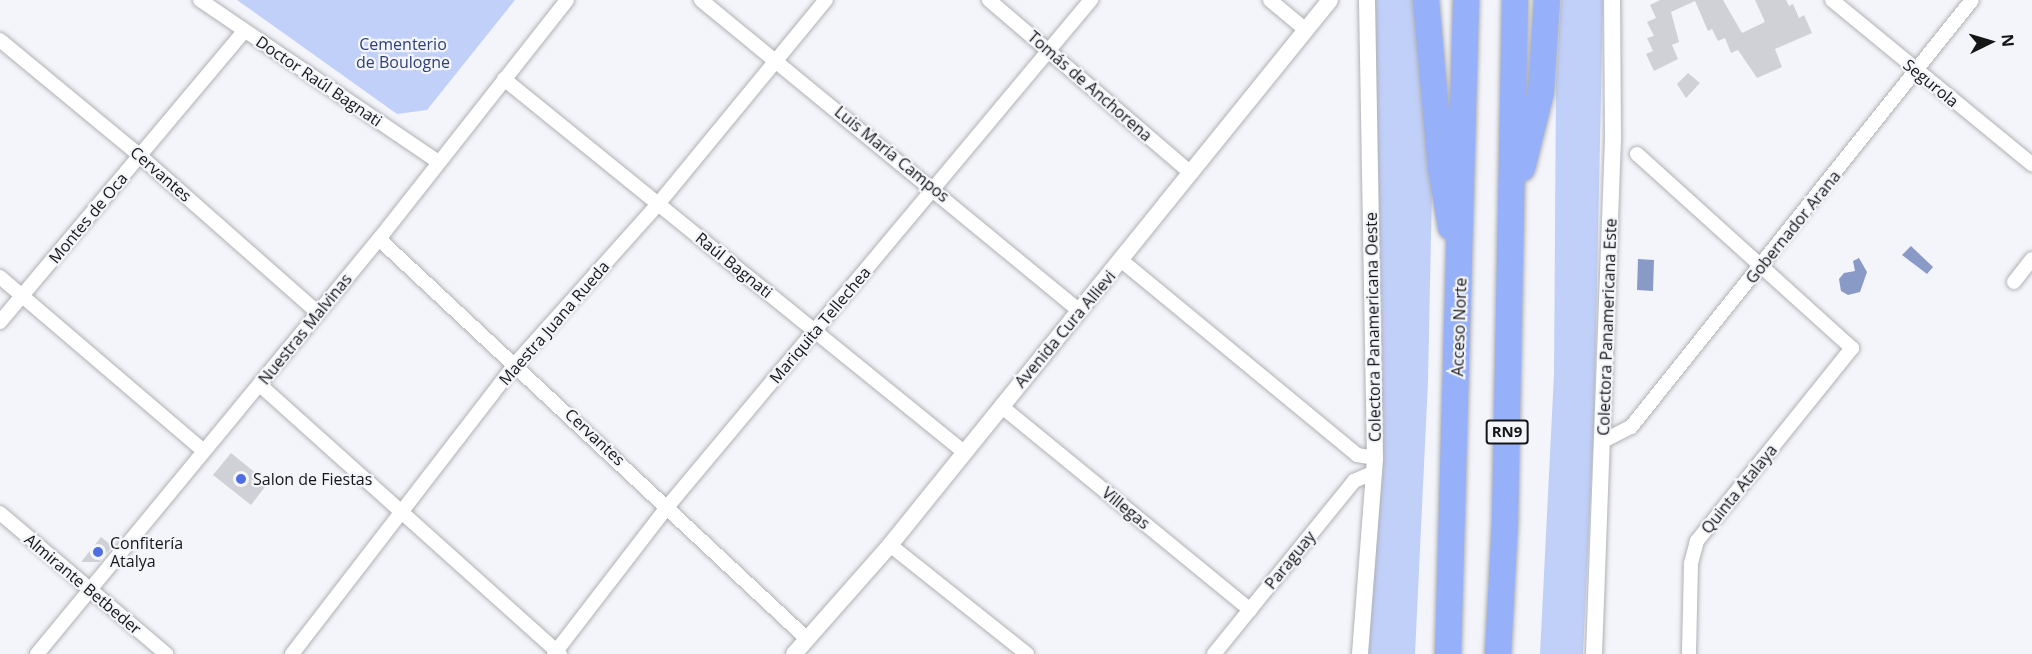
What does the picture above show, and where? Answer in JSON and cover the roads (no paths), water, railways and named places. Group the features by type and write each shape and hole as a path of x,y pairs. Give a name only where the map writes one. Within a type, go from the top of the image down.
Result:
{"highway":[{"path":"1426,0 1441,168 1461,280"},
{"name":"Acceso Norte","path":"1448,654 1461,280 1466,0"},
{"name":"RN9","path":"1498,654 1512,210 1515,0"},
{"path":"1512,210 1541,92 1547,0"}],"street":[{"name":"Doctor Raúl Bagnati","path":"200,0 438,162"},
{"name":"Nuestras Malvinas","path":"36,654 379,239 567,0"},
{"name":"Luis María Campos","path":"701,0 1080,311"},
{"name":"Maestra Juana Rueda","path":"292,654 404,514 516,363 659,203 826,0"},
{"name":"Tomás de Anchorena","path":"989,0 1191,173"},
{"name":"Mariquita Tellechea","path":"557,653 668,506 1090,0"},
{"path":"1270,0 1306,30"},
{"name":"Avenida Cura Allievi","path":"794,654 890,545 1001,405 1122,261 1329,0"},
{"name":"Colectora Panamericana Oeste","path":"1360,654 1374,466 1366,0"},
{"name":"Colectora Panamericana Este","path":"1594,654 1613,138 1612,0"},
{"name":"Segurola","path":"1832,0 1917,73 2032,164"},
{"name":"Gobernador Arana","path":"1603,441 1631,428 1917,73 1972,0"},
{"name":"Montes de Oca","path":"0,321 244,31"},
{"name":"Cervantes","path":"0,40 140,156 318,313"},
{"name":"Raúl Bagnati","path":"504,79 964,452"},
{"path":"1638,154 1762,266"},
{"name":"Cervantes","path":"379,239 516,363 807,639"},
{"path":"2014,282 2032,259"},
{"path":"1122,261 1357,455 1374,466"},
{"name":"Quinta Atalaya","path":"1689,654 1692,564 1697,541 1852,348 1762,266"},
{"path":"0,277 204,451"},
{"path":"260,385 557,653"},
{"name":"Villegas","path":"1001,405 1250,610"},
{"name":"Paraguay","path":"1214,654 1354,481 1374,466"},
{"name":"Almirante Betbeder","path":"0,513 166,654"},
{"path":"890,545 1027,654"}],"place":[{"name":"Salon de Fiestas","path":"241,479"},
{"name":"Confitería Atalya","path":"98,552"}],"park label":[{"name":"Cementerio de Boulogne","path":"403,53"}]}
